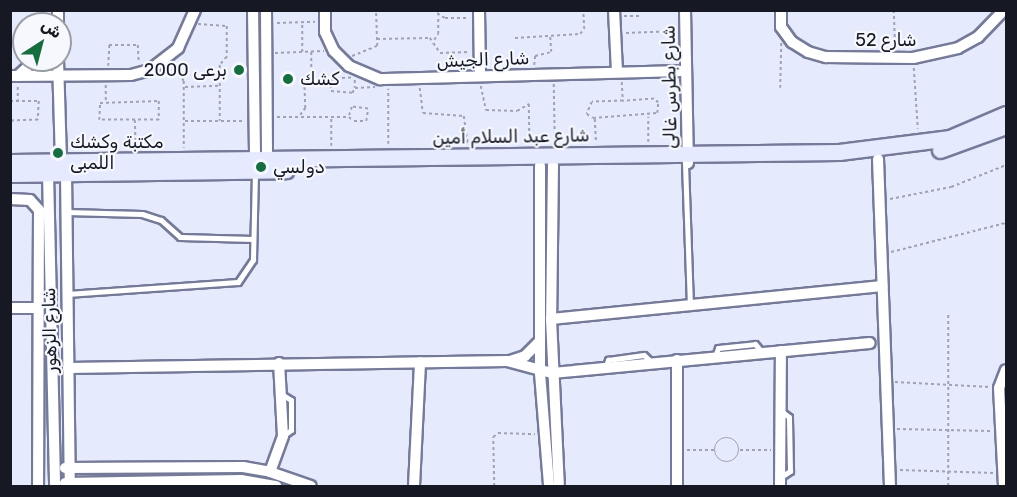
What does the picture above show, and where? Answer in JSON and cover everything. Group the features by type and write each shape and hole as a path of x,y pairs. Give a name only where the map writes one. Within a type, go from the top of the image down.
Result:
{"street":[{"path":"14,76 139,74 168,58 191,24 195,10"},
{"path":"253,10 254,121 261,165"},
{"path":"261,165 267,117 267,10"},
{"path":"324,10 328,43 337,55"},
{"name":"شارع بطرس غالى","path":"685,10 687,160"},
{"path":"781,10 781,27"},
{"name":"شارع 52","path":"781,27 792,42 808,52 826,57 913,58 958,48 978,37 1004,10"},
{"path":"479,14 480,76"},
{"path":"614,14 619,72"},
{"name":"شارع الجيش","path":"337,55 376,78 388,79 686,71"},
{"name":"شارع الزهور","path":"58,72 66,212 71,484"},
{"name":"شارع عبد السلام أمين","path":"10,174 48,173 63,167 136,161 184,160 261,165 330,159 388,158 469,157 545,161 596,155 648,155 687,160 839,152 919,144 976,129 1006,114"},
{"name":"شارع عبد السلام أمين","path":"10,162 63,167 878,159 961,146 1006,126"},
{"path":"878,159 890,486"},
{"path":"545,161 552,373 559,486"},
{"path":"545,161 539,342 549,486"},
{"name":"شارع الزهور","path":"48,173 55,485"},
{"path":"10,199 30,200 39,210 38,486"},
{"path":"551,319 882,286"},
{"path":"10,308 38,308"},
{"path":"68,368 507,361 525,356 539,342"},
{"path":"507,361 540,373 552,373 651,362 870,344"},
{"path":"780,482 781,351"},
{"path":"677,360 677,486"},
{"path":"414,486 420,362"},
{"path":"270,472 283,436 283,395 279,363"},
{"path":"1004,486 999,388 1006,370"},
{"path":"56,468 210,466 270,472 311,486"},
{"path":"55,485 241,480 276,486"}],"lane":[{"path":"687,160 690,304"},
{"path":"66,294 232,284 251,266 261,165"},
{"path":"66,212 152,215 180,237 254,239"},
{"path":"780,482 790,471 789,417 781,411"}],"path":[{"path":"134,10 149,10"},
{"path":"266,53 311,52 337,55 375,48 376,10"},
{"path":"432,10 438,15 479,14"},
{"path":"515,38 582,33 583,10"},
{"path":"894,10 895,58"},
{"path":"614,14 641,16"},
{"path":"433,40 438,34 438,15"},
{"path":"266,24 325,22"},
{"path":"302,23 302,52"},
{"path":"191,24 227,26 227,57 220,64 220,121"},
{"path":"780,88 781,27"},
{"path":"615,33 686,31"},
{"path":"535,74 534,57 550,53 550,36"},
{"path":"377,39 433,40"},
{"path":"433,40 440,53 480,52"},
{"path":"106,103 108,45 138,45 139,74"},
{"path":"298,117 305,108 304,80 311,73 311,52"},
{"path":"168,58 180,70 184,87 184,160"},
{"path":"913,58 919,144"},
{"path":"619,72 623,100"},
{"path":"545,161 554,74"},
{"path":"14,76 18,101"},
{"path":"480,76 482,102 486,110 517,111 525,103 530,106 545,161"},
{"path":"356,88 353,78 331,81 333,93 352,93 356,88 375,87 376,78"},
{"path":"420,78 423,113 459,114 466,119 469,157"},
{"path":"388,79 388,158"},
{"path":"184,87 220,86"},
{"path":"10,101 38,100 39,119 10,121"},
{"path":"656,100 657,113 648,116 595,118 587,114 589,103 656,100"},
{"path":"159,102 159,120 135,120 100,121 99,104 159,102"},
{"path":"267,117 349,117 354,121 366,122 368,109 352,106 349,117"},
{"path":"648,116 648,155"},
{"path":"330,159 331,117"},
{"path":"595,118 596,155"},
{"path":"135,120 136,161"},
{"path":"184,121 254,121"},
{"path":"879,201 951,187 1006,165"},
{"path":"881,254 1006,223"},
{"path":"948,313 948,486"},
{"path":"886,381 999,388"},
{"path":"888,429 1001,431"},
{"path":"494,486 495,435 545,434"},
{"path":"718,439 738,440 739,450 736,461 718,460 716,450 718,439"},
{"path":"677,450 716,450"},
{"path":"739,450 781,450"},
{"path":"889,469 1004,474"}],"place":[{"name":"برعى 2000","path":"239,70"},
{"name":"كشك","path":"288,79"},
{"name":"مكتبة وكشك اللمبى","path":"58,153"},
{"name":"دولسي","path":"261,167"}]}
